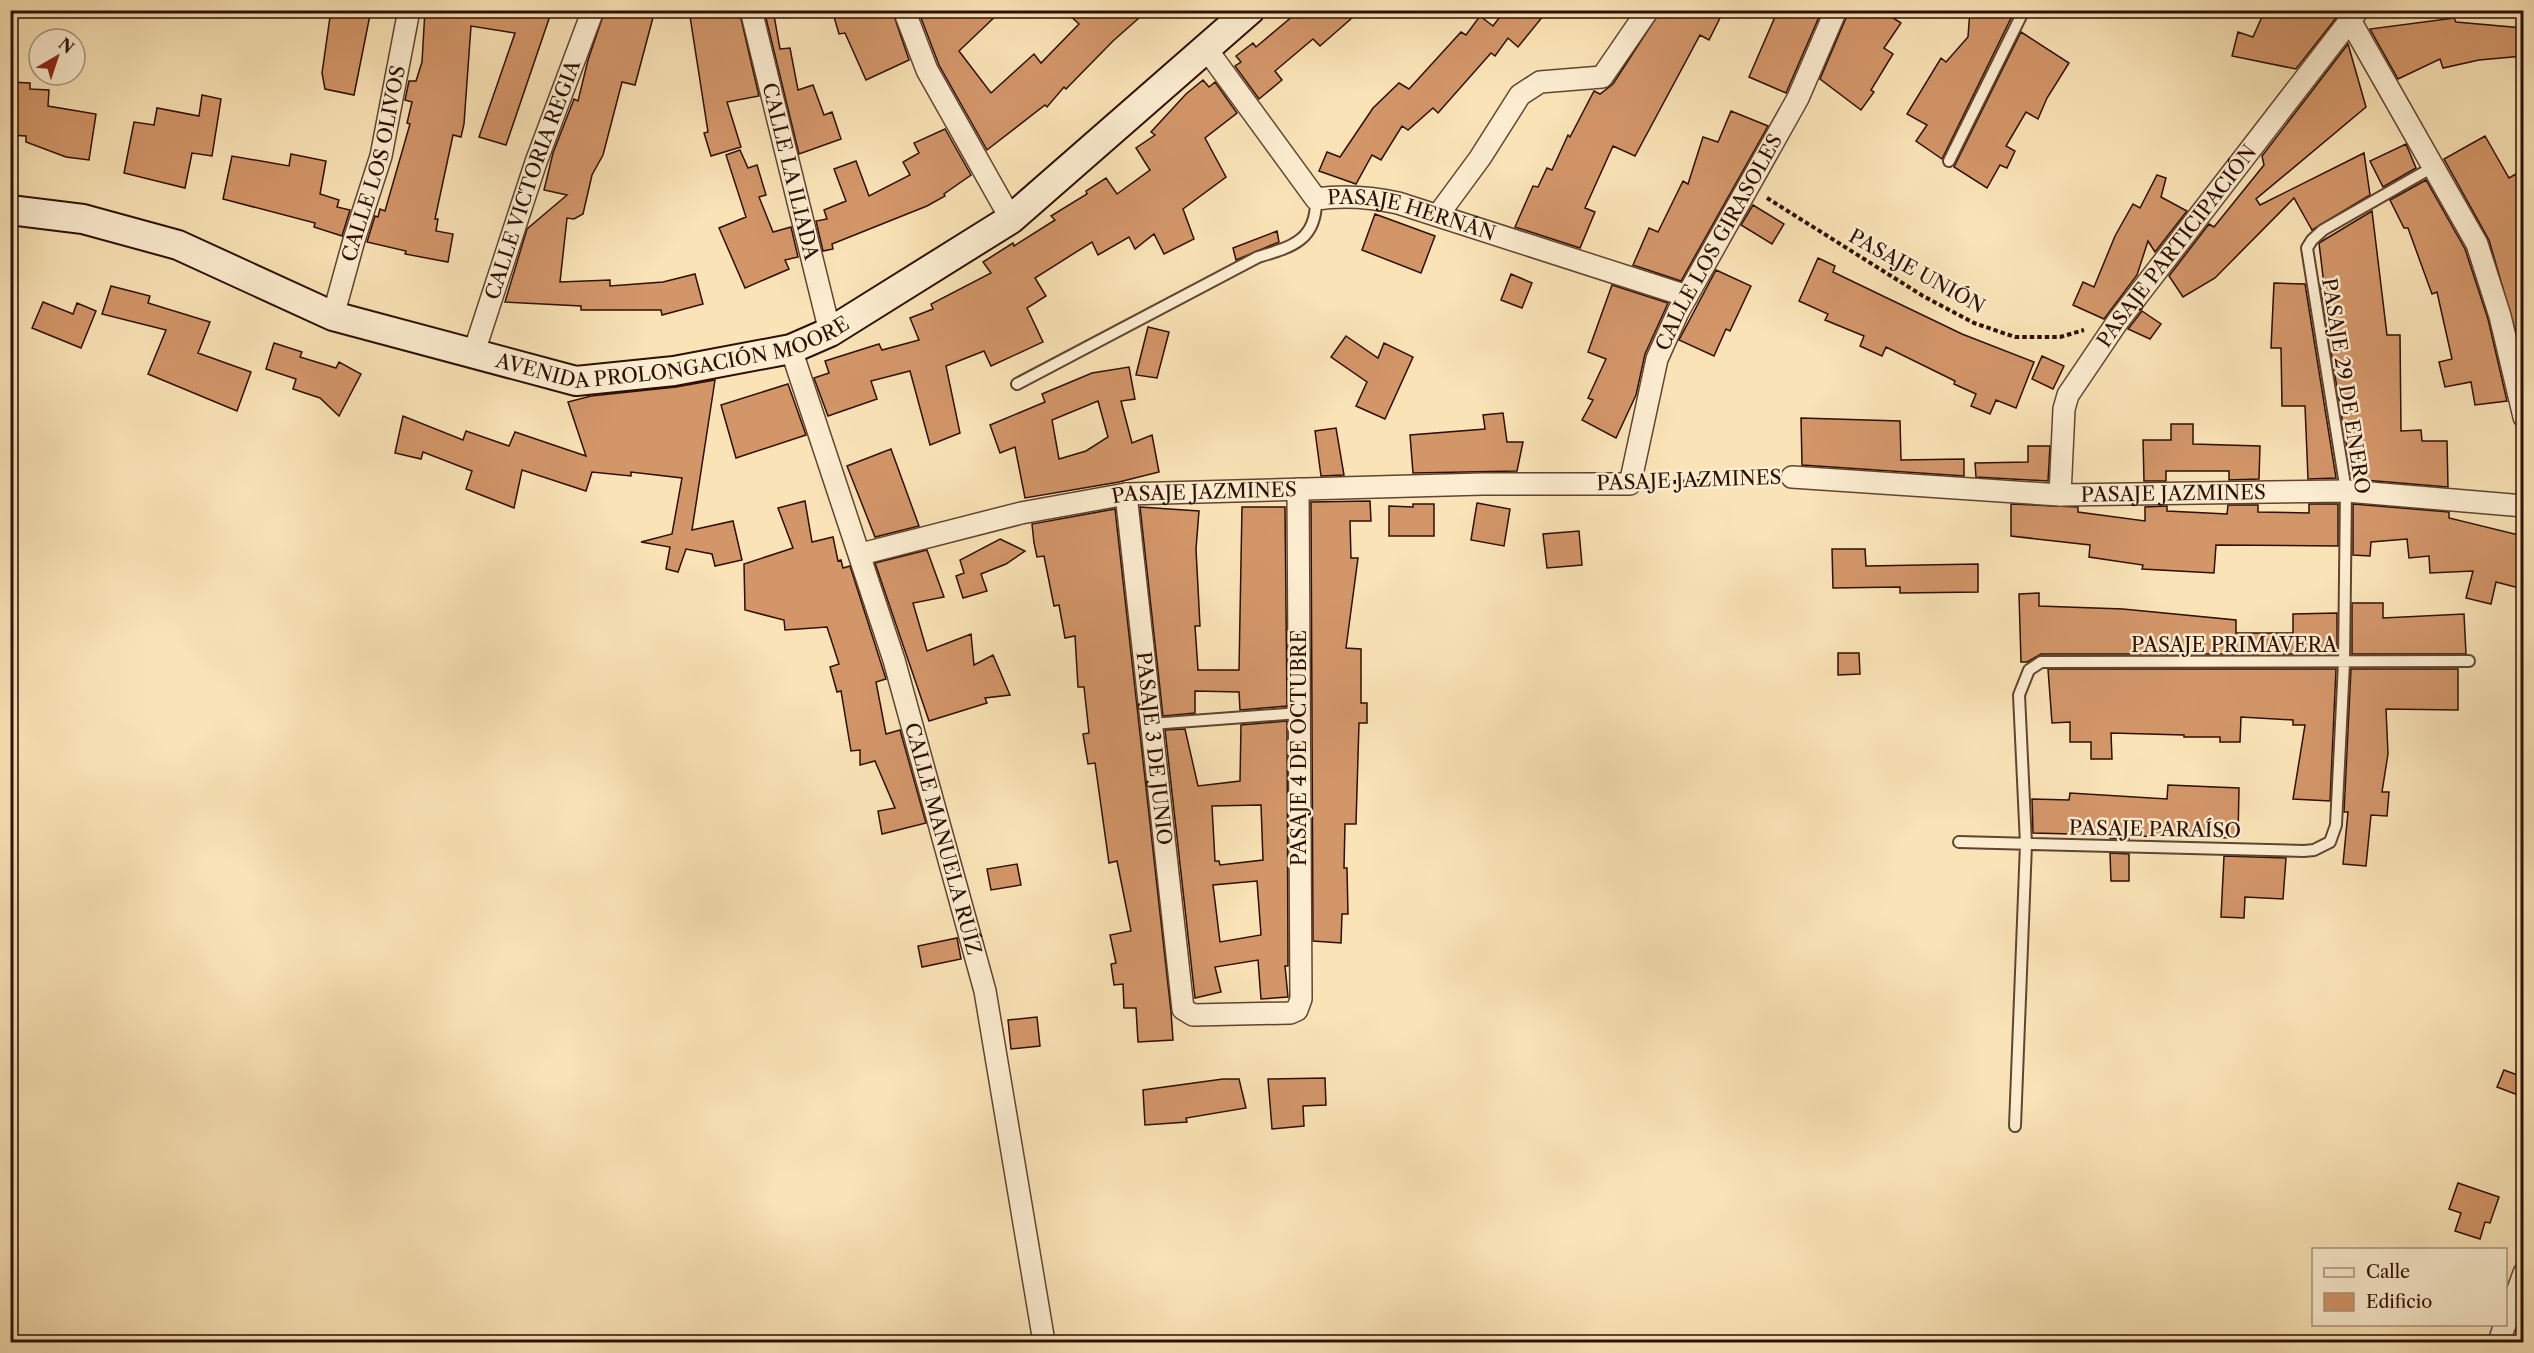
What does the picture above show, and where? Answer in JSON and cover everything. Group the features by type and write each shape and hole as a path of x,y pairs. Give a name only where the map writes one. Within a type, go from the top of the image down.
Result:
{"street":[{"name":"CALLE LOS OLIVOS","path":"333,316 381,156 409,10"},
{"name":"CALLE VICTORIA REGIA","path":"474,352 536,162 593,10"},
{"name":"CALLE LA ILIADA","path":"751,10 830,332"},
{"path":"904,10 927,70 1011,219"},
{"name":"AVENIDA PROLONGACIÓN MOORE","path":"10,210 83,219 178,244 333,316 576,381 674,371 791,349 830,332 1011,219 1250,10"},
{"path":"1438,215 1480,158 1520,95 1540,82 1602,77 1648,10"},
{"name":"CALLE LOS GIRASOLES","path":"1630,484 1657,359 1687,296 1798,98 1836,10"},
{"name":"PASAJE PARTICIPACIÓN","path":"2060,495 2064,409 2068,395 2118,321 2355,16 2433,167 2477,244 2500,316 2523,417"},
{"name":"PASAJE HERNÁN","path":"1205,47 1316,200 1338,196 1364,196 1398,202 1687,296"},
{"name":"CALLE MANUELA RUÍZ","path":"791,349 861,554 894,660 985,991 1044,1342"},
{"name":"PASAJE JAZMINES","path":"1792,477 2060,495 2346,491 2523,506"},
{"name":"PASAJE JAZMINES","path":"861,554 1021,513 1126,494 1482,484 1630,484"},
{"name":"PASAJE 4 DE OCTUBRE","path":"1182,1003 1184,1009 1193,1015 1290,1013 1300,1006 1298,489"},
{"name":"PASAJE 3 DE JUNIO","path":"1126,494 1182,1003"},
{"path":"2507,1318 2523,1274"},
{"path":"2499,1342 2504,1326"}],"lane":[{"path":"1949,161 2024,10"},
{"name":"PASAJE 29 DE ENERO","path":"2336,825 2344,663 2346,491 2307,248 2312,240 2324,231 2433,167"},
{"path":"1017,384 1258,257 1292,248 1307,234 1316,218 1316,200"},
{"name":"PASAJE PRIMAVERA","path":"2026,844 2019,695 2029,670 2041,662 2469,661"},
{"path":"1151,724 1299,713"},
{"name":"PASAJE PARAÍSO","path":"1959,842 2314,850 2330,843 2336,825"},
{"path":"2016,1126 2026,844"}],"path":[{"name":"PASAJE UNIÓN","path":"1749,186 1864,260 1974,323 2015,338 2060,337 2118,321"},
{"name":"PASAJE JAZMINES","path":"1630,484 1792,477"}],"building":[{"path":"331,10 371,10 354,95 325,89 322,73"},
{"path":"425,10 552,10 506,145 479,137 515,33 471,26 464,124 461,137 453,135 435,219 438,219 436,231 453,234 448,262 405,254 406,251 367,242 375,216 378,217 380,209 385,211 410,124 407,123 412,102 405,100 409,81 416,81 422,62"},
{"path":"605,10 655,10 635,85 622,82 603,155 592,175 583,214 574,219 567,218 560,282 610,280 610,286 663,282 695,274 703,304 662,315 661,310 581,310 581,306 505,302 527,229 567,195 544,190 553,153 574,99 578,101 588,60"},
{"path":"689,10 739,10 759,96 727,102 741,147 711,156 704,133 708,132"},
{"path":"764,10 773,10 780,49 790,48 798,90 813,85 824,115 832,112 841,139 799,154"},
{"path":"832,10 892,10 909,60 866,80 845,33 839,34"},
{"path":"918,10 1002,10 959,51 991,93 1034,54 1041,63 1079,24 1064,10 1148,10 1113,41 1066,89 1064,87 1047,107 1045,105 987,150 939,65"},
{"path":"1300,10 1361,10 1320,46 1313,39 1275,71 1282,80 1259,99 1235,66 1241,62 1236,56 1253,43 1256,47"},
{"path":"1505,10 1548,10 1518,47 1508,38 1495,56 1491,53 1438,113 1433,108 1408,130 1402,126 1381,160 1372,155 1356,184 1319,171 1327,152 1340,157 1373,108 1399,83 1409,89 1461,32 1466,35 1480,16 1493,26"},
{"path":"1661,10 1724,10 1709,40 1700,35 1635,156 1613,146 1585,208 1595,212 1580,248 1515,227 1533,186 1538,187 1547,168 1552,170 1568,135 1570,137 1594,91 1600,94 1613,84"},
{"path":"1778,10 1822,10 1786,93 1749,77"},
{"path":"1853,10 1881,10 1901,23 1884,48 1893,54 1871,90 1874,92 1861,110 1820,79 1846,18"},
{"path":"1970,10 2015,10 1942,159 1916,141 1927,125 1907,114 1941,58 1946,62 1968,37"},
{"path":"2265,10 2339,10 2340,13 2296,69 2232,56 2238,32 2253,37"},
{"path":"2454,18 2456,22 2523,28 2523,56 2479,60 2443,68 2440,59 2398,79 2370,29"},
{"path":"2021,32 2069,63 2047,98 2038,119 2026,112 2006,146 2015,151 2007,168 2000,165 1987,188 1954,167"},
{"path":"2348,44 2366,107 2256,199 2260,205 2364,153 2370,195 2312,230 2294,198 2215,278 2183,297 2169,276 2209,224 2214,227 2264,165 2262,156"},
{"path":"1203,80 1209,87 1215,82 1237,113 1205,138 1226,177 1183,209 1194,239 1164,254 1154,234 1135,249 1129,237 1098,255 1092,242 1035,278 1046,296 1027,308 1043,342 991,366 984,351 946,366 960,433 930,445 910,371 871,381 877,399 828,416 814,378 829,373 825,361 879,344 882,350 919,340 910,318 933,309 931,304 991,273 983,262 1055,220 1051,216 1087,194 1086,191 1106,178 1117,194 1150,170 1136,148 1155,135 1151,132 1186,94"},
{"path":"10,82 27,83 27,87 30,89 49,90 48,106 96,114 89,160 66,157 26,142 26,136 10,135"},
{"path":"202,95 221,99 212,156 192,153 185,188 124,173 134,122 154,125 157,108 199,116"},
{"path":"1731,111 1768,126 1681,281 1633,265 1649,228 1658,232 1683,181 1688,184 1703,137 1718,142"},
{"path":"945,129 971,175 944,194 945,196 927,206 832,244 833,249 823,251 816,221 827,219 824,210 846,201 834,169 856,161 869,196 910,175 903,162 919,153 914,143"},
{"path":"2485,136 2509,178 2523,170 2523,350 2521,351 2489,240 2444,159"},
{"path":"2406,144 2416,168 2383,187 2370,161"},
{"path":"740,150 748,168 757,165 766,195 759,197 773,232 791,227 798,257 785,260 789,269 745,288 719,228 746,217 726,155"},
{"path":"291,154 326,161 320,194 339,200 337,207 350,210 342,236 314,227 315,223 223,199 232,156 289,166"},
{"path":"2157,175 2166,178 2161,197 2187,211 2155,252 2148,241 2137,275 2104,319 2073,305 2083,282 2094,287 2115,236 2133,204 2140,208"},
{"path":"2426,180 2465,249 2488,319 2507,401 2475,405 2471,382 2445,387 2439,362 2452,359 2437,292 2432,294 2408,228 2404,228 2390,200"},
{"path":"1753,205 1784,224 1772,244 1741,225"},
{"path":"2372,211 2387,335 2400,335 2401,431 2421,430 2422,441 2447,441 2448,487 2352,479 2320,285 2324,285 2319,243"},
{"path":"1375,214 1435,236 1421,273 1362,250"},
{"path":"1277,231 1279,242 1236,260 1233,248"},
{"path":"1818,258 1835,266 1833,272 1962,334 2034,362 2016,408 1996,400 1990,414 1971,406 1976,394 1954,384 1955,381 1886,347 1882,356 1860,346 1864,336 1825,320 1828,314 1799,301"},
{"path":"1716,270 1751,286 1730,331 1726,329 1714,356 1679,340"},
{"path":"1511,274 1532,283 1522,308 1501,300"},
{"path":"2274,283 2305,284 2336,478 2308,479 2305,406 2282,406 2281,348 2271,348"},
{"path":"1612,285 1668,303 1645,354 1636,395 1616,438 1582,420 1593,400 1588,398 1606,359 1588,352"},
{"path":"111,286 150,296 148,303 210,322 198,353 251,372 237,411 148,374 166,330 102,314"},
{"path":"43,302 73,314 77,303 96,311 81,348 32,328"},
{"path":"2142,311 2161,324 2150,339 2128,329"},
{"path":"1148,327 1169,332 1157,378 1136,375"},
{"path":"1346,336 1378,358 1384,343 1413,357 1385,419 1356,406 1367,382 1331,357"},
{"path":"274,343 302,352 300,357 336,368 339,362 361,374 339,416 320,398 293,389 296,379 266,369"},
{"path":"2042,356 2064,366 2053,389 2032,379"},
{"path":"1129,367 1135,399 1121,401 1132,443 1152,435 1159,472 1119,482 1025,498 1015,447 1000,453 990,425 1045,402 1042,394 1092,373","holes":["1098,401 1108,437 1086,451 1059,459 1052,420"]},
{"path":"715,380 692,530 733,521 742,560 715,566 712,554 686,549 678,572 666,569 670,547 641,542 672,534 682,478 631,472 631,476 592,472 586,491 522,470 514,508 466,489 472,471 423,452 421,459 395,453 403,416 463,440 466,431 509,446 515,432 586,456 568,402 591,396 676,387"},
{"path":"788,384 806,435 736,458 721,405"},
{"path":"1503,413 1507,442 1523,442 1517,471 1413,473 1410,435 1485,429 1483,415"},
{"path":"1801,418 1900,421 1901,460 1964,459 1964,476 1802,465"},
{"path":"2171,424 2193,424 2193,444 2260,446 2259,479 2229,480 2229,471 2166,471 2166,481 2144,481 2143,440 2171,440"},
{"path":"1336,428 1344,475 1321,476 1315,431"},
{"path":"2028,446 2050,446 2048,481 1976,477 1975,463 2028,462"},
{"path":"891,449 919,526 875,537 847,466"},
{"path":"805,501 812,542 833,537 838,561 841,560 843,568 850,566 886,679 876,682 886,734 900,730 926,823 882,834 878,811 895,808 875,761 860,765 860,750 851,751 841,691 837,692 830,667 839,664 827,627 785,630 784,620 745,610 744,564 793,548 778,508"},
{"path":"1370,501 1371,521 1350,521 1351,558 1358,558 1346,648 1361,649 1361,703 1367,703 1367,723 1359,723 1356,824 1345,824 1344,868 1347,868 1348,914 1342,914 1341,943 1313,941 1311,502"},
{"path":"1477,503 1510,509 1504,546 1471,540"},
{"path":"1413,504 1434,504 1434,536 1389,536 1389,506 1413,507"},
{"path":"2011,504 2078,507 2078,512 2145,521 2145,507 2167,506 2167,511 2227,514 2228,505 2258,505 2258,512 2309,513 2309,504 2338,504 2338,546 2216,545 2214,573 2142,569 2143,565 2089,557 2090,545 2011,536"},
{"path":"2353,504 2449,512 2449,518 2523,536 2523,589 2496,582 2491,604 2466,598 2473,571 2430,573 2429,556 2409,558 2407,539 2371,542 2370,556 2353,555"},
{"path":"1140,507 1199,511 1196,549 1200,626 1195,626 1198,670 1239,670 1242,507 1285,507 1287,706 1240,710 1239,692 1195,691 1195,713 1163,716"},
{"path":"1115,509 1173,1040 1138,1042 1136,1008 1124,1008 1123,984 1114,985 1111,964 1116,963 1110,935 1131,931 1117,861 1109,863 1095,763 1088,764 1083,734 1089,733 1084,687 1078,687 1075,636 1065,638 1059,605 1054,606 1044,556 1037,557 1034,543 1032,524"},
{"path":"1579,531 1582,565 1547,568 1543,534"},
{"path":"1000,539 1025,551 1006,564 981,574 987,591 963,598 956,576 964,573 960,560"},
{"path":"1832,549 1865,549 1866,566 1978,564 1978,592 1900,593 1900,587 1833,588"},
{"path":"927,550 944,597 913,603 927,651 971,634 974,665 993,655 1010,695 985,698 987,703 929,721 875,563"},
{"path":"2039,593 2039,606 2123,609 2236,620 2236,633 2293,633 2293,614 2337,613 2337,654 2041,654 2027,662 2021,662 2019,594"},
{"path":"2352,603 2383,603 2383,618 2464,614 2466,654 2352,654"},
{"path":"1838,653 1859,653 1860,674 1838,675"},
{"path":"2048,669 2336,669 2330,801 2293,799 2305,725 2293,725 2293,720 2241,717 2240,742 2220,742 2220,737 2111,733 2112,759 2091,759 2091,742 2070,742 2070,722 2052,723"},
{"path":"2351,669 2458,669 2458,710 2386,709 2388,754 2382,792 2389,792 2387,816 2371,815 2366,866 2343,864 2348,812 2344,812"},
{"path":"1287,721 1288,966 1285,966 1288,997 1261,999 1258,960 1215,967 1221,992 1195,998 1165,730 1185,729 1198,786 1240,781 1241,725","holes":["1261,805 1263,860 1220,865 1219,861 1215,861 1212,806","1257,881 1261,935 1220,942 1213,885"]},
{"path":"2168,785 2239,788 2238,838 2129,836 2129,839 2110,838 2110,835 2033,833 2032,799 2069,800 2070,793 2167,799"},
{"path":"2110,853 2129,854 2129,881 2111,881"},
{"path":"2224,856 2286,858 2283,899 2245,897 2244,918 2221,917"},
{"path":"1017,864 1021,885 991,890 987,869"},
{"path":"957,938 961,959 922,967 918,946"},
{"path":"1037,1017 1040,1046 1011,1049 1008,1020"},
{"path":"2504,1070 2523,1077 2523,1097 2497,1087"},
{"path":"1325,1078 1326,1105 1303,1106 1304,1126 1272,1129 1268,1079"},
{"path":"1223,1079 1239,1079 1246,1108 1186,1118 1187,1122 1145,1125 1143,1090"},
{"path":"2458,1183 2499,1197 2490,1223 2485,1222 2480,1239 2455,1231 2461,1213 2449,1209"}]}
